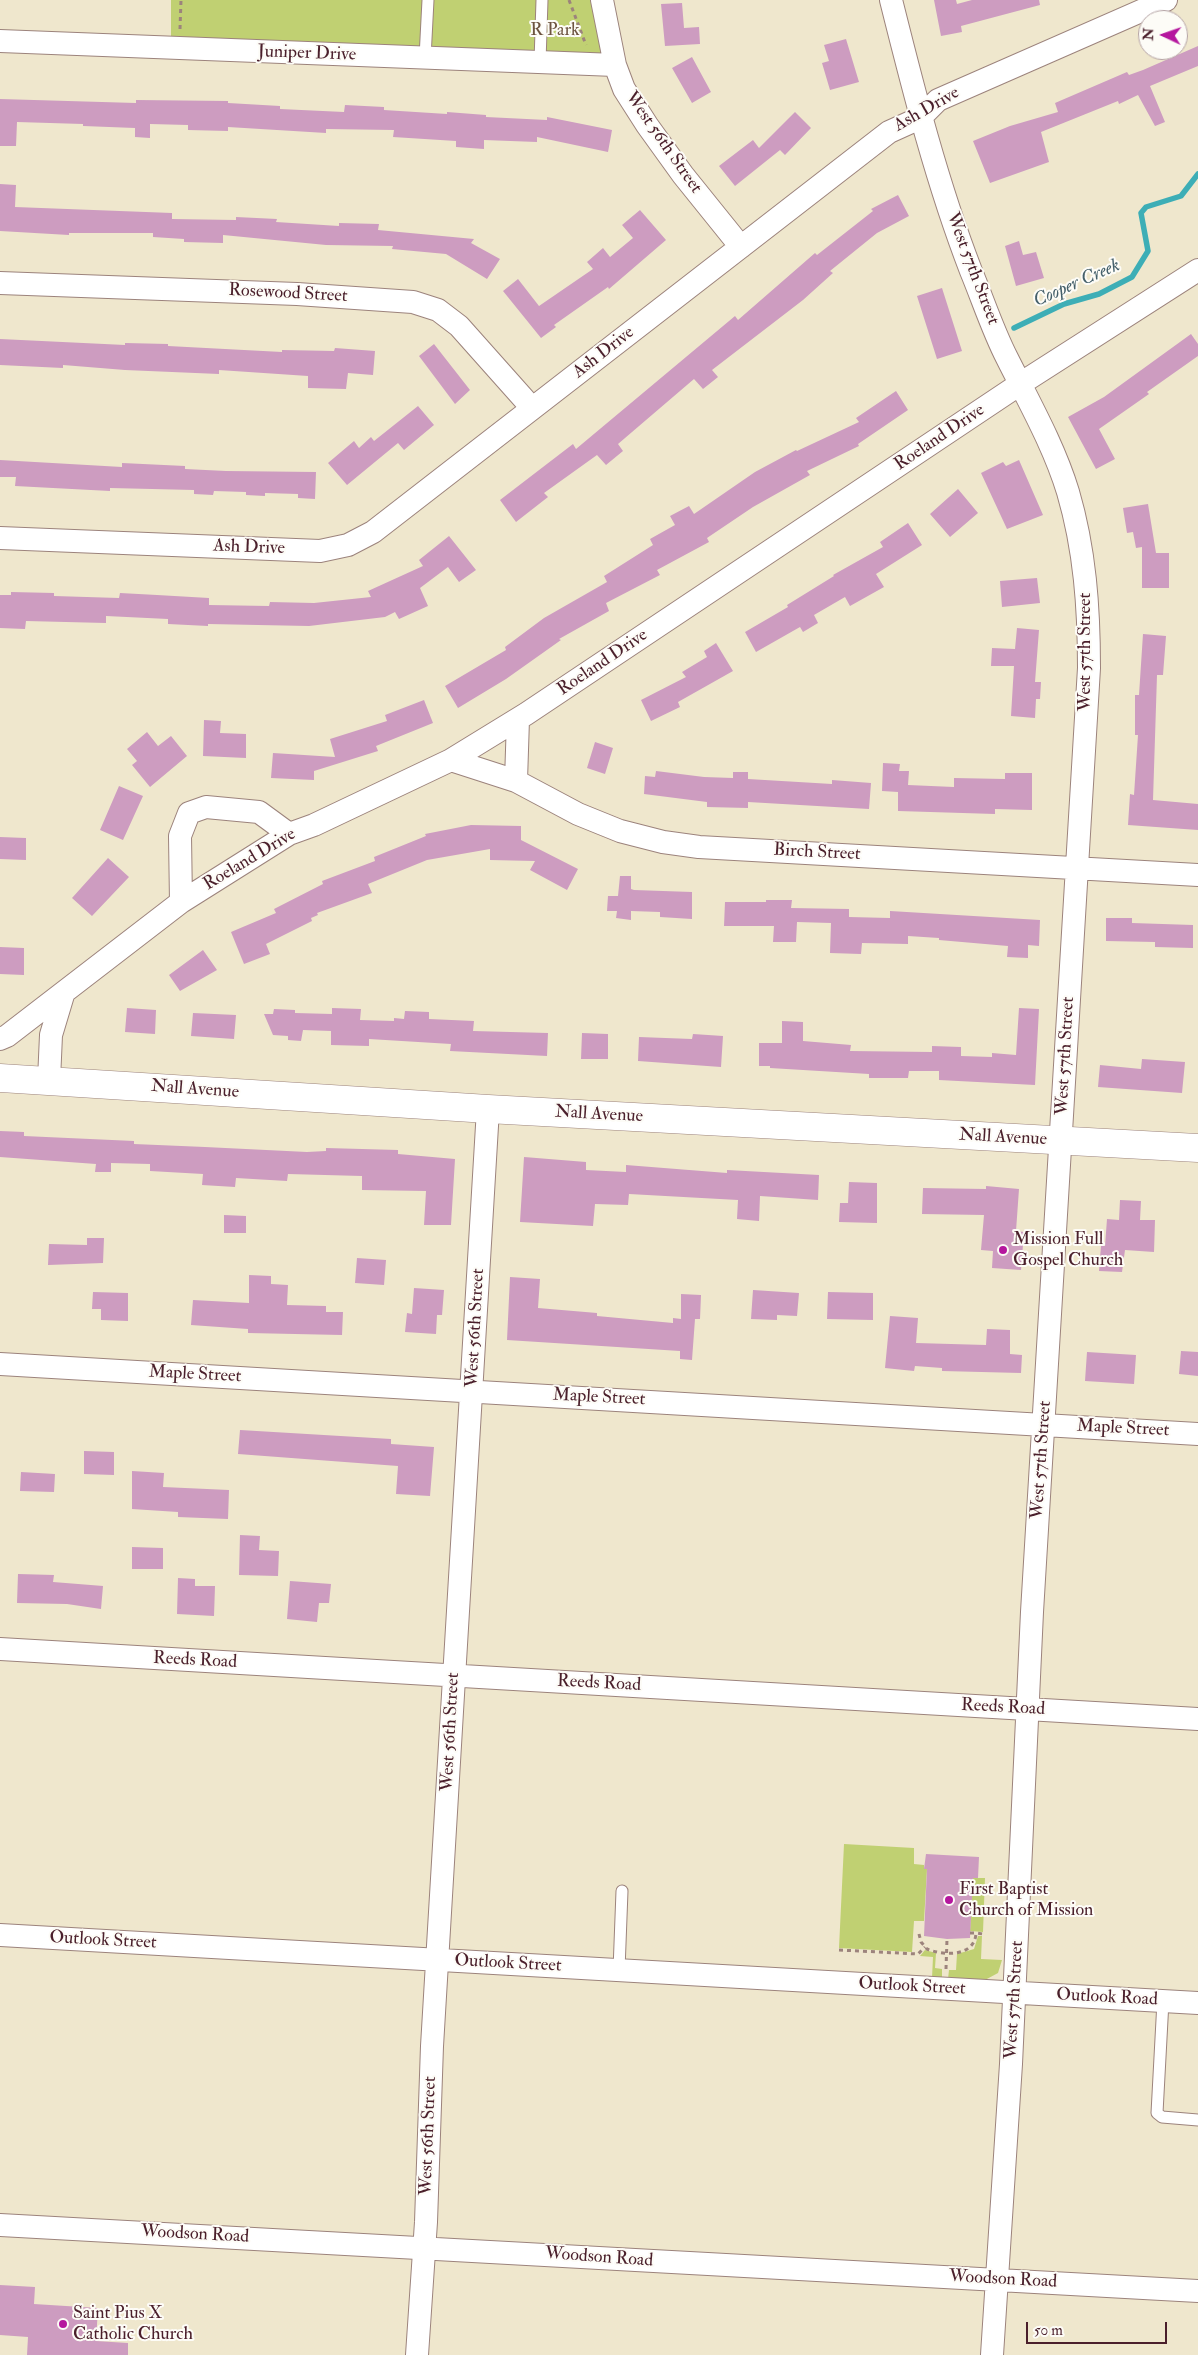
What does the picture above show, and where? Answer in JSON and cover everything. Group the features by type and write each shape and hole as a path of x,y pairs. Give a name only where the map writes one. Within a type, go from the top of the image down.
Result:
{"street":[{"name":"West 56th Street","path":"602,0 615,65 624,89 647,125 741,246"},
{"name":"West 57th Street","path":"891,0 920,118 971,270 1006,356 1062,475 1084,561 1089,615 1089,668 1028,1709 1015,1993 992,2355"},
{"name":"Ash Drive","path":"0,538 320,551 348,545 373,532 889,132 920,118 938,100 1166,0"},
{"name":"Juniper Drive","path":"0,40 615,65"},
{"name":"Roeland Drive","path":"0,1039 7,1036 63,995 123,944 181,902 289,834 314,825 451,760 518,719 1020,384 1198,270"},
{"name":"Rosewood Street","path":"0,283 297,294 413,302 438,310 459,326 532,408"},
{"path":"516,781 518,719"},
{"name":"Birch Street","path":"451,760 516,781 578,814 620,831 672,843 699,847 1198,875"},
{"path":"181,902 180,836 188,813 206,807 259,812 289,834"},
{"path":"49,1080 51,1035 63,995"},
{"name":"Nall Avenue","path":"0,1078 488,1109 1198,1148"},
{"name":"West 56th Street","path":"417,2355 437,1959 488,1109"},
{"name":"Maple Street","path":"0,1364 1198,1434"},
{"name":"Reeds Road","path":"0,1650 1198,1719"},
{"name":"Outlook Street","path":"0,1935 1015,1993"},
{"name":"Outlook Road","path":"1015,1993 1198,2003"},
{"name":"Woodson Road","path":"0,2224 1198,2291"}],"lane":[{"path":"425,58 428,0"},
{"path":"540,62 542,0"},
{"path":"619,1970 622,1891"},
{"path":"1164,2001 1157,2113 1162,2117 1198,2120"}],"path":[{"path":"180,34 181,0"},
{"path":"569,0 588,50"},
{"path":"970,1933 982,1934"},
{"path":"919,1934 925,1947 932,1951 947,1952 969,1950 975,1944 976,1933"},
{"path":"946,1967 947,1940"},
{"path":"839,1950 918,1954 925,1947"}],"green space":[{"name":"R Park","path":"171,0 602,0 615,65 171,48"},
{"path":"844,1844 914,1848 914,1864 924,1865 924,1869 927,1869 924,1921 914,1921 912,1952 839,1948"},
{"path":"973,1878 985,1878 983,1932 970,1931"},
{"path":"978,1936 982,1936 981,1959 1002,1960 998,1973 985,1980 948,1979 949,1970 956,1970 957,1954 974,1949"},
{"path":"925,1950 936,1953 935,1968 942,1969 942,1978 932,1978 933,1957 920,1956"}],"building":[{"path":"934,0 956,0 957,4 972,0 1039,0 1040,5 961,26 962,32 941,36"},
{"path":"682,3 684,28 699,27 700,44 665,46 661,4"},
{"path":"846,39 859,82 830,90 822,63 829,61 824,45"},
{"path":"1198,46 1198,66 1150,86 1165,122 1155,126 1138,95 1119,104 1118,101 1041,132 1049,162 990,183 973,141 1010,126 1058,112 1055,103 1127,72 1129,75 1166,60 1188,60 1188,50"},
{"path":"692,57 711,92 692,103 672,68"},
{"path":"0,99 136,103 136,100 228,101 228,103 280,106 280,109 344,112 345,105 384,107 384,110 486,115 486,117 547,120 547,117 612,130 608,152 537,137 537,142 484,140 484,149 456,147 456,141 393,137 394,130 326,129 326,133 228,127 228,131 188,130 188,125 150,124 150,138 135,137 135,128 17,122 16,146 0,146"},
{"path":"795,112 811,128 785,155 780,150 735,186 719,166 753,140 759,148"},
{"path":"0,184 16,185 15,207 172,213 172,219 236,220 236,217 277,219 276,222 339,226 339,223 379,224 378,230 474,239 471,243 500,259 487,279 446,254 392,249 393,246 326,245 223,235 223,243 184,242 184,239 153,237 153,233 69,233 69,235 0,231"},
{"path":"898,195 909,216 877,233 830,271 833,273 803,300 712,370 718,377 703,389 694,379 618,444 623,451 606,465 597,455 544,493 548,497 516,522 500,500 573,444 576,449 735,316 738,320 815,253 817,255 873,211 871,209"},
{"path":"640,210 666,240 609,289 608,287 554,325 556,327 541,338 503,291 518,279 539,306 593,269 587,262 603,248 610,257 633,238 622,225"},
{"path":"1019,241 1023,255 1036,252 1044,278 1016,286 1005,246"},
{"path":"942,288 962,351 937,359 917,296"},
{"path":"1191,334 1198,344 1198,356 1147,392 1149,394 1099,429 1115,459 1096,469 1068,417 1104,397"},
{"path":"0,339 125,345 125,343 168,344 168,346 282,352 282,350 334,351 335,348 375,351 373,375 348,373 346,389 308,388 308,376 219,370 219,374 63,365 63,368 0,365"},
{"path":"434,344 470,390 455,404 419,356"},
{"path":"896,391 908,410 858,444 859,446 807,471 810,475 753,507 707,538 709,542 657,570 660,575 606,603 609,611 559,639 561,640 506,679 458,708 445,686 506,650 505,647 544,618 607,582 604,576 653,545 650,539 675,525 670,516 689,506 694,514 755,472 796,450 859,422 856,418"},
{"path":"418,406 434,425 404,450 398,443 347,485 328,463 354,441 359,448 371,437 374,441"},
{"path":"0,460 122,467 122,463 185,466 185,469 226,471 316,472 315,499 298,498 298,494 265,493 265,496 246,495 246,492 214,491 213,495 194,494 194,490 110,488 110,491 15,486 16,477 0,477"},
{"path":"1019,460 1043,515 1007,529 981,473 1003,462 1006,466"},
{"path":"958,489 978,513 950,537 930,514"},
{"path":"1148,504 1156,553 1169,553 1169,588 1142,588 1142,547 1136,548 1133,532 1127,533 1123,508"},
{"path":"908,523 922,545 876,574 884,587 850,606 845,597 814,615 818,623 803,632 800,627 756,652 745,632 788,607 787,605 833,575 883,547 880,542"},
{"path":"449,536 476,570 459,582 448,567 420,588 428,606 399,619 395,612 385,617 309,626 208,624 208,626 168,624 168,619 106,616 106,623 26,621 25,629 0,628 0,595 11,595 11,592 54,593 54,596 119,598 120,593 157,595 209,598 209,605 269,606 270,602 314,603 371,597 368,591 423,566 419,560"},
{"path":"1037,578 1040,603 1002,607 1000,581"},
{"path":"1017,628 1039,630 1035,682 1041,682 1040,699 1036,699 1035,718 1011,716 1014,666 991,666 992,648 1015,649"},
{"path":"1143,634 1166,636 1163,675 1157,675 1153,800 1198,804 1198,830 1128,825 1130,794 1134,795 1138,735 1135,735 1135,695 1139,695"},
{"path":"716,643 733,671 678,702 680,707 651,721 641,700 686,677 682,672 707,657 704,651"},
{"path":"424,700 433,723 376,746 378,751 314,771 314,780 271,778 273,753 335,757 330,739 387,721 385,715"},
{"path":"204,720 221,721 220,733 246,734 246,758 203,756"},
{"path":"147,732 158,746 171,736 187,756 150,787 132,765 137,761 127,749"},
{"path":"595,742 613,748 605,774 587,768"},
{"path":"883,763 900,764 899,771 909,771 908,785 954,787 954,778 1005,779 1005,773 1032,773 1032,810 995,809 995,814 898,811 898,792 882,791"},
{"path":"656,771 704,777 733,778 733,772 748,772 748,779 832,784 832,780 871,783 869,809 748,802 748,808 707,807 707,802 644,794 645,776 655,777"},
{"path":"119,786 143,796 123,840 100,830"},
{"path":"471,825 521,826 521,840 578,869 567,890 530,870 535,861 490,860 490,849 427,860 368,884 372,893 317,913 318,915 311,918 312,921 266,944 270,954 244,964 231,932 276,913 274,909 323,884 322,881 375,861 374,857 426,836 425,834"},
{"path":"0,837 26,838 26,860 0,859"},
{"path":"108,858 129,877 92,916 72,898"},
{"path":"620,876 631,876 631,889 634,890 692,892 692,919 660,917 660,912 631,911 631,920 616,918 617,911 607,911 608,896 618,896"},
{"path":"766,900 792,900 791,908 849,909 849,917 890,918 890,911 1040,920 1039,946 1028,945 1028,958 1007,957 1008,946 908,936 908,944 862,943 861,954 830,953 831,923 797,922 796,942 773,942 774,926 724,926 725,902 766,902"},
{"path":"1106,918 1132,918 1132,923 1193,925 1193,948 1155,947 1155,942 1106,941"},
{"path":"0,947 24,948 24,975 0,974"},
{"path":"203,950 217,970 180,991 169,975"},
{"path":"127,1008 156,1010 155,1034 125,1032"},
{"path":"332,1008 361,1009 360,1020 394,1021 394,1018 404,1019 405,1011 429,1012 429,1019 474,1021 473,1031 548,1033 547,1056 450,1051 451,1044 369,1039 369,1046 331,1045 331,1031 303,1030 301,1041 288,1040 288,1036 273,1035 264,1014 273,1014 274,1009 295,1010 295,1013 332,1014"},
{"path":"1019,1008 1039,1009 1035,1085 939,1080 939,1071 909,1071 908,1078 869,1078 869,1074 759,1066 759,1043 782,1043 782,1021 803,1022 803,1041 851,1045 850,1051 932,1052 932,1046 961,1047 961,1056 992,1057 992,1053 1016,1055"},
{"path":"193,1013 236,1015 234,1039 191,1036"},
{"path":"582,1033 608,1034 608,1059 581,1059"},
{"path":"693,1034 723,1036 721,1067 638,1061 639,1037 692,1039"},
{"path":"1142,1059 1185,1062 1182,1093 1098,1087 1100,1065 1141,1069"},
{"path":"0,1131 24,1132 24,1136 134,1141 134,1144 307,1152 326,1151 326,1148 398,1150 398,1154 455,1159 451,1225 424,1225 426,1191 362,1190 362,1176 288,1174 287,1181 236,1178 235,1187 202,1185 203,1174 150,1171 150,1164 111,1163 111,1172 95,1172 96,1164 0,1157"},
{"path":"524,1157 586,1162 586,1170 626,1172 626,1165 727,1173 727,1170 819,1175 818,1200 760,1196 759,1221 737,1219 738,1200 629,1194 628,1205 595,1204 593,1226 520,1222"},
{"path":"849,1182 877,1183 877,1223 839,1222 840,1203 848,1203"},
{"path":"986,1186 1019,1189 1016,1231 1024,1232 1021,1270 992,1268 993,1251 981,1250 984,1215 922,1214 923,1188 986,1189"},
{"path":"1120,1200 1141,1201 1140,1220 1155,1220 1154,1252 1125,1250 1122,1272 1099,1271 1101,1246 1105,1246 1107,1219 1119,1220"},
{"path":"224,1215 246,1216 246,1233 224,1233"},
{"path":"87,1238 104,1238 103,1263 48,1265 49,1244 87,1245"},
{"path":"357,1258 386,1260 384,1285 355,1283"},
{"path":"249,1275 271,1276 271,1284 288,1285 287,1305 326,1306 326,1312 343,1312 342,1335 248,1333 248,1329 191,1325 193,1300 249,1303"},
{"path":"510,1277 540,1279 538,1308 597,1313 597,1316 673,1323 673,1318 681,1319 681,1294 701,1295 700,1319 695,1319 692,1360 680,1359 680,1351 507,1340"},
{"path":"414,1288 444,1290 442,1315 437,1315 436,1334 405,1332 407,1313 412,1314"},
{"path":"753,1290 799,1293 797,1316 777,1315 777,1320 751,1319"},
{"path":"93,1292 128,1293 128,1321 101,1320 101,1309 92,1309"},
{"path":"828,1292 873,1293 873,1320 827,1319"},
{"path":"890,1316 918,1318 916,1343 986,1345 987,1329 1010,1330 1010,1354 1022,1355 1021,1373 942,1371 942,1368 915,1366 914,1371 885,1368"},
{"path":"1181,1351 1198,1352 1198,1376 1179,1374"},
{"path":"1087,1352 1136,1355 1134,1384 1085,1381"},
{"path":"240,1430 391,1439 391,1444 434,1447 430,1496 396,1494 398,1466 238,1454"},
{"path":"84,1451 114,1452 114,1475 84,1474"},
{"path":"132,1471 164,1473 163,1487 229,1490 228,1519 178,1517 178,1512 132,1509"},
{"path":"21,1472 55,1474 54,1492 20,1491"},
{"path":"240,1535 260,1536 259,1550 279,1551 278,1576 239,1575"},
{"path":"132,1547 163,1548 163,1569 132,1569"},
{"path":"18,1574 54,1575 53,1582 103,1586 101,1609 67,1604 17,1603"},
{"path":"178,1578 195,1579 195,1586 215,1586 214,1616 177,1614"},
{"path":"290,1581 331,1584 329,1603 319,1603 317,1622 287,1619"},
{"name":"First Baptist Church of Mission","path":"926,1854 979,1857 978,1878 973,1878 970,1938 947,1939 924,1936 927,1869 924,1869"},
{"name":"Saint Pius X Catholic Church","path":"0,2285 35,2287 34,2304 98,2308 96,2341 128,2343 128,2355 27,2355 28,2337 0,2335"}],"waterway":[{"name":"Cooper Creek","path":"1014,328 1064,304 1099,294 1132,277 1148,251 1141,213 1146,207 1181,196 1198,174"}],"place":[{"name":"Mission Full Gospel Church","path":"1003,1250"},
{"name":"First Baptist Church of Mission","path":"949,1900"},
{"name":"Saint Pius X Catholic Church","path":"63,2324"}]}
